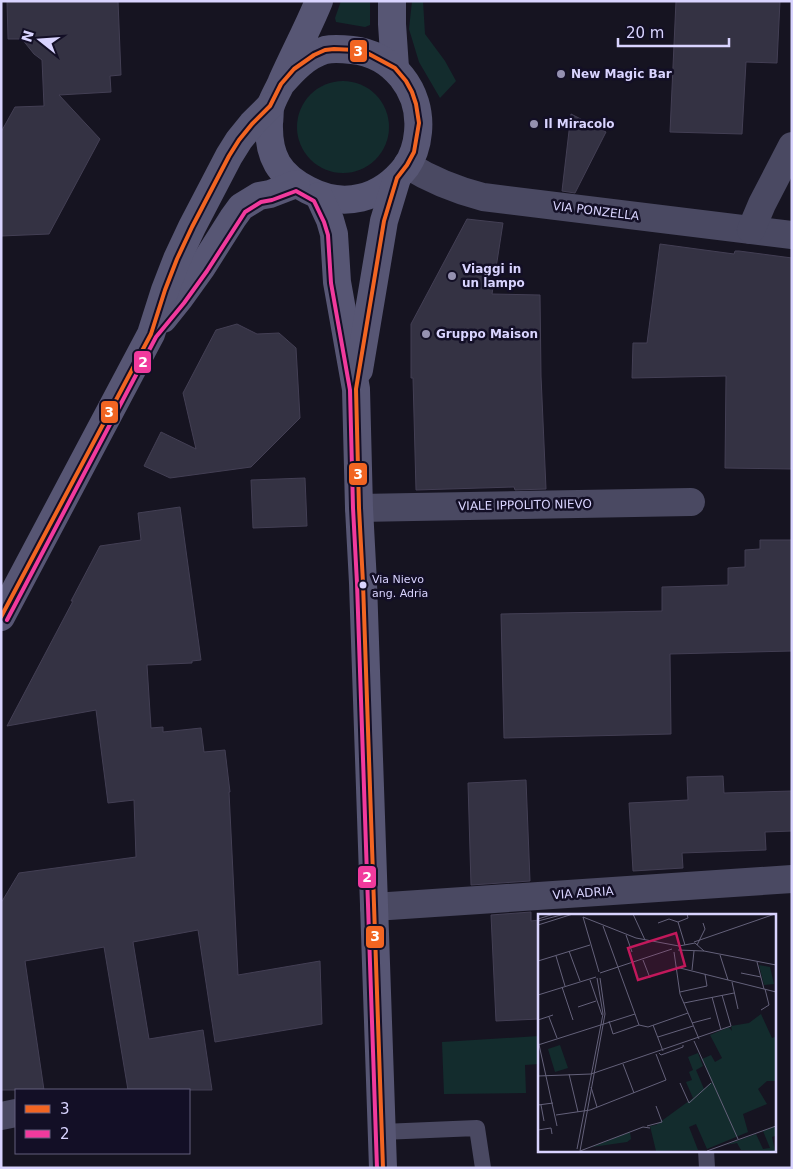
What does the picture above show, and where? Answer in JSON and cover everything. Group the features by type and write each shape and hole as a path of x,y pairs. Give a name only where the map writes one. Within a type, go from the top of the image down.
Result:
{"main road":[{"path":"318,1 276,95 269,126 271,150 280,170 307,190 330,220 334,234 337,282 356,389 383,1168"},
{"path":"392,1 395,68"},
{"path":"1,617 151,334 165,290 192,227 229,156 239,140 276,95 294,69 305,60 320,52 334,49 356,50 369,54 395,68 412,92 419,123 414,152 402,172 384,221 356,389"},
{"path":"151,334 191,283 241,207 259,196 307,190 346,200 358,199 382,190 402,172"}],"street":[{"path":"751,230 762,204 792,146"},
{"name":"VIA PONZELLA","path":"402,172 430,179 483,197 792,235"},
{"name":"VIALE IPPOLITO NIEVO","path":"359,508 691,502"},
{"name":"VIA ADRIA","path":"374,907 792,879"},
{"path":"1,1116 15,1113"}],"lane":[{"path":"382,1132 477,1128 482,1168"},
{"path":"706,1152 707,1168"}],"green space":[{"path":"341,1 370,1 370,25 365,27 336,22 335,18"},
{"path":"412,1 423,1 425,34 445,61 456,81 440,98 419,62 409,29"},
{"path":"343,81 361,85 375,95 385,109 389,127 385,145 375,159 361,169 343,173 325,169 311,159 301,145 297,127 301,109 311,95 325,85"},
{"path":"538,1036 538,1064 525,1065 526,1093 444,1094 442,1042"}],"building":[{"path":"7,1 118,1 121,75 110,76 111,92 59,95 100,139 49,234 1,236 1,132 15,107 44,106 42,60 34,54 22,39 8,39"},
{"path":"676,1 780,1 777,63 746,62 742,134 670,132"},
{"path":"571,114 606,132 575,193 562,191"},
{"path":"467,219 503,223 492,294 540,295 541,376 546,489 515,490 514,487 416,490 413,378 411,378 411,324"},
{"path":"660,244 734,254 735,251 739,251 792,258 792,469 725,468 726,376 632,378 633,343 647,343"},
{"path":"237,324 257,334 279,333 296,348 300,418 251,467 170,478 144,466 161,432 196,449 183,393 216,330"},
{"path":"305,478 307,526 253,528 251,480"},
{"path":"180,507 201,660 192,661 192,663 147,665 151,728 163,727 163,732 201,728 204,752 225,750 230,792 238,975 320,961 322,1024 215,1042 198,930 133,942 149,1039 203,1030 212,1090 128,1089 104,947 25,961 44,1089 1,1090 1,903 19,873 136,857 134,800 108,803 96,710 7,726 100,546 141,540 138,513"},
{"path":"760,540 792,540 792,651 670,654 671,734 504,738 501,614 662,611 662,587 728,585 728,568 745,567 745,550 760,549"},
{"path":"723,776 724,793 792,791 792,831 765,832 766,850 682,853 683,868 633,871 629,803 688,800 687,777"},
{"path":"526,780 530,881 471,885 468,783"},
{"path":"531,912 531,921 538,920 538,1019 496,1021 491,915"}],"transit line":[{"name":"3","path":"1,617 151,334 177,259 239,140 270,106 281,84 294,69 314,55 325,50 356,50 369,54 395,68 412,92 419,123 414,152 397,178 384,221 356,389 383,1168"},
{"name":"2","path":"7,620 156,337 207,271 245,212 261,202 296,191 314,201 328,235 331,283 350,390 377,1168"}],"place":[{"name":"New Magic Bar","path":"561,74"},
{"name":"Il Miracolo","path":"534,124"},
{"name":"Viaggi in un lampo","path":"452,276"},
{"name":"Gruppo Maison","path":"426,334"},
{"name":"Via Nievo ang. Adria","path":"363,585"}]}
